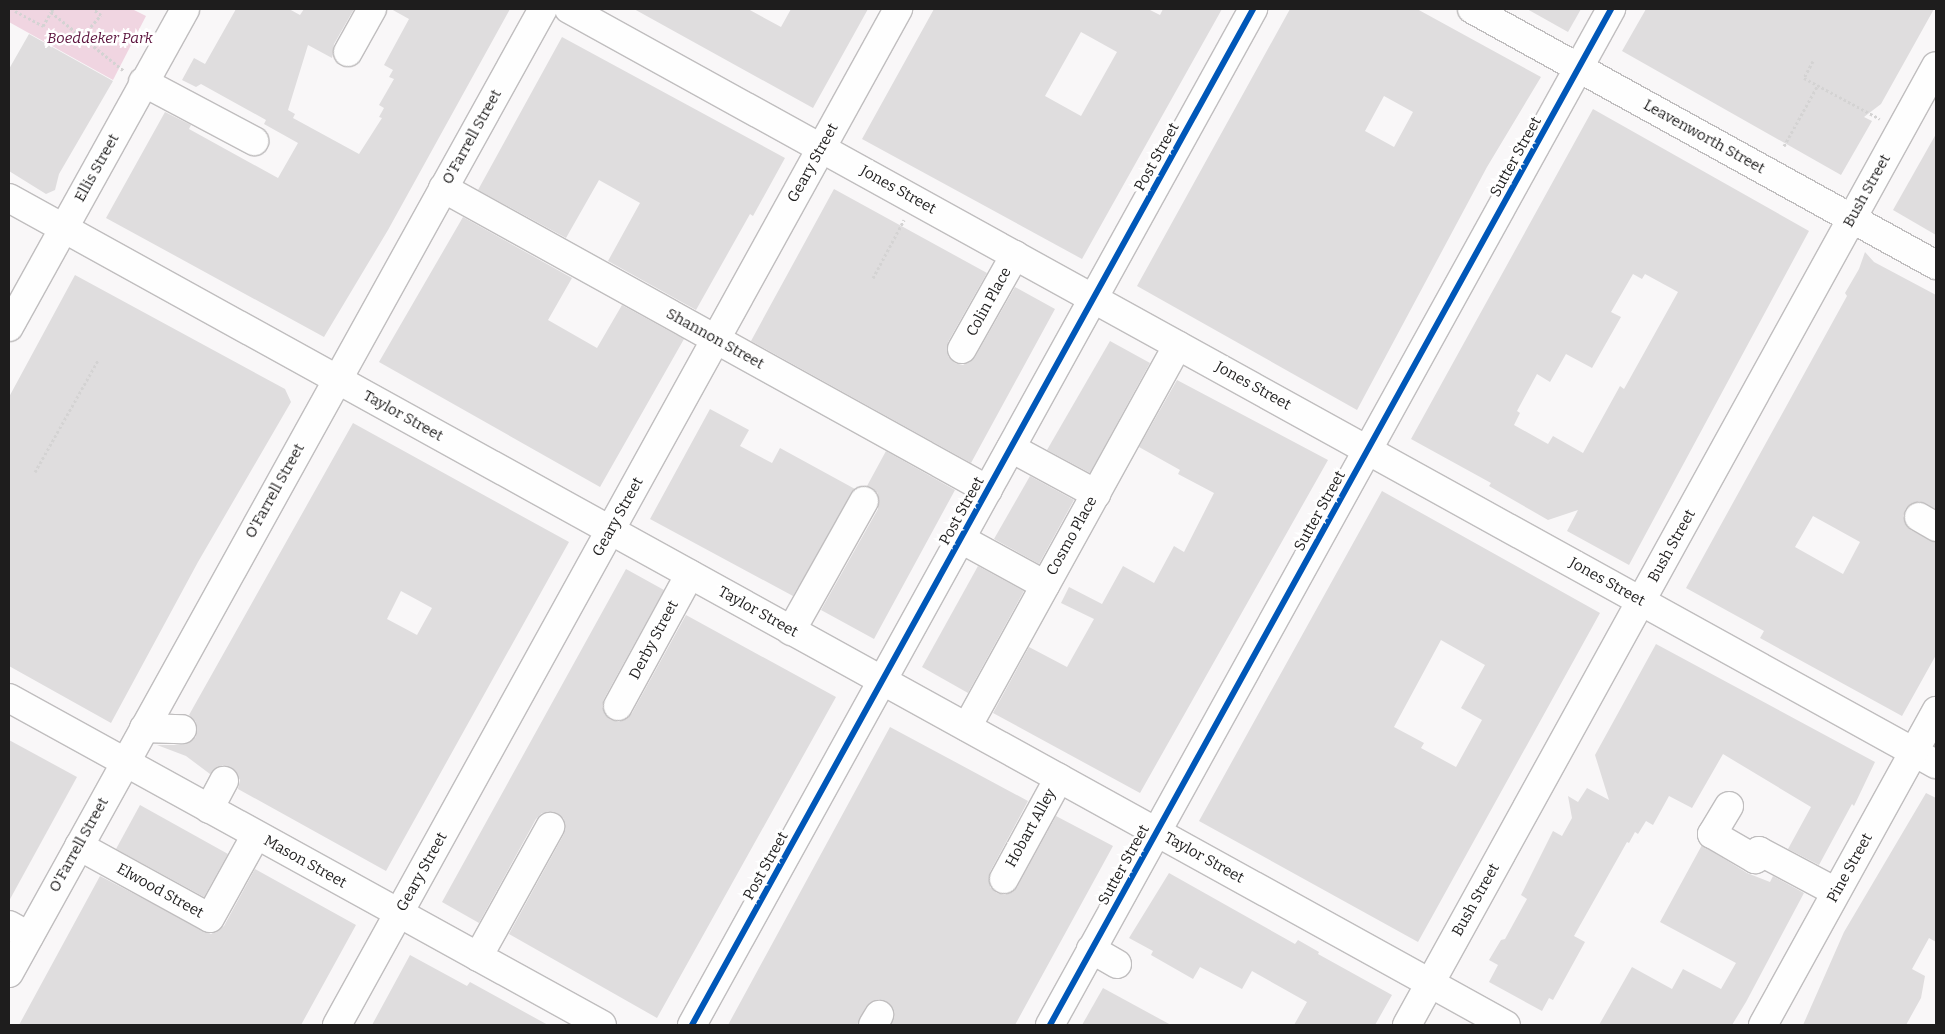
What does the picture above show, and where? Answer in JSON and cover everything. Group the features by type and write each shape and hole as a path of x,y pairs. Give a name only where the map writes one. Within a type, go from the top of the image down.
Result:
{"main road":[{"name":"Ellis Street","path":"9,327 63,229 135,77 185,9"},
{"path":"348,52 372,9"},
{"name":"O'Farrell Street","path":"9,974 19,930 79,846 543,9"},
{"name":"Jones Street","path":"569,9 1925,758"},
{"name":"Geary Street","path":"337,1025 898,9"},
{"name":"Post Street","path":"692,1025 1253,9"},
{"name":"Leavenworth Street","path":"1472,9 1936,265"},
{"name":"Sutter Street","path":"1050,1025 1611,9"},
{"name":"Bush Street","path":"1407,1025 1936,66"},
{"path":"135,77 254,141"},
{"name":"Shannon Street","path":"443,188 988,490"},
{"name":"Taylor Street","path":"9,198 1506,1025"},
{"name":"Colin Place","path":"962,349 1015,255"},
{"name":"Cosmo Place","path":"967,728 1178,345"},
{"path":"1011,448 1096,494"},
{"path":"791,630 864,501"},
{"path":"961,539 1045,586"},
{"name":"Derby Street","path":"618,706 690,574"},
{"name":"Mason Street","path":"9,698 602,1025"},
{"name":"Pine Street","path":"1763,1025 1836,892 1925,758 1936,710"},
{"path":"144,728 182,729"},
{"name":"Hobart Alley","path":"1004,879 1059,778"},
{"path":"209,809 224,781"},
{"path":"1729,806 1712,834 1755,859 1759,851 1836,892"},
{"path":"478,957 550,827"},
{"name":"Elwood Street","path":"79,846 210,918 256,835"},
{"path":"1091,949 1117,964"}],"path":[{"path":"81,38 101,15 93,9"},
{"path":"15,11 43,26 52,10 81,38 135,77"},
{"path":"1813,61 1804,78 1900,131"},
{"path":"1784,146 1818,85"},
{"path":"873,278 915,200"},
{"path":"35,472 98,360"}],"green space":[{"name":"Boeddeker Park","path":"9,9 132,9 146,16 113,80 9,22"}],"building":[{"path":"236,9 289,9 300,15 304,9 354,9 334,44 332,58 308,45 288,110 295,114 293,118 359,154 382,118 379,117 384,108 379,105 394,79 389,77 393,70 384,65 409,19 391,9 510,9 388,230 324,337 106,218 165,112 191,125 189,129 278,178 298,143 264,124 266,120 201,84 196,87 182,80 194,58 205,64"},
{"path":"634,9 748,9 781,27 791,9 868,9 813,108"},
{"path":"934,9 1148,9 1160,15 1163,9 1222,9 1082,259 862,139","holes":["1081,32 1117,52 1081,116 1045,96"]},
{"path":"1290,9 1417,9 1541,77 1487,167 1357,410 1137,286","holes":["1384,96 1413,112 1394,147 1365,131"]},
{"path":"1527,9 1581,9 1568,32"},
{"path":"1646,9 1934,9 1881,104 1864,117 1872,121 1841,175 1622,51"},
{"path":"29,34 113,81 59,174 55,190 46,194 9,171 9,69"},
{"path":"562,37 785,158 753,216 750,214 696,310 608,261 640,203 599,180 566,238 478,190"},
{"path":"1593,109 1809,231 1629,565 1567,531 1578,510 1548,520 1489,486 1491,483 1411,439","holes":["1633,274 1642,279 1645,274 1678,292 1624,389 1620,386 1583,453 1553,436 1548,444 1514,425 1520,413 1517,411 1537,374 1550,382 1566,354 1592,368 1621,317 1611,312"]},
{"path":"1936,134 1936,235 1893,210"},
{"path":"834,189 987,273 948,342 948,356 955,363 963,365 975,357 1015,287 1055,309 971,463 751,341"},
{"path":"463,217 572,278 548,320 597,348 622,305 684,339 600,487 379,362"},
{"path":"1865,252 1874,262 1936,295 1936,509 1919,501 1906,509 1903,516 1911,530 1936,543 1936,655 1902,716 1760,638 1764,631 1686,588 1847,296 1845,293 1859,269","holes":["1813,516 1860,542 1843,574 1795,547"]},
{"path":"75,275 285,389 291,402 198,562 111,723 9,666 9,397"},
{"path":"1110,341 1150,363 1090,473 1047,450"},
{"path":"1177,380 1328,460 1140,793 993,713 1029,647 1067,667 1094,619 1061,603 1069,587 1102,604 1123,566 1154,583 1174,546 1184,552 1214,493 1178,474 1180,470 1139,447"},
{"path":"710,409 749,430 740,446 772,463 780,448 855,489 793,596 650,519"},
{"path":"353,423 569,542 386,871 238,789 240,780 232,768 223,765 210,774 186,756 157,745 182,745 196,737 196,722 189,715","holes":["401,591 432,608 417,635 387,619"]},
{"path":"886,451 955,490 874,639 821,610 878,509 878,493 867,486"},
{"path":"1030,476 1074,500 1039,564 994,539"},
{"path":"1382,491 1600,613 1418,942 1199,821","holes":["1441,640 1485,665 1461,708 1482,720 1456,767 1421,748 1424,743 1394,727"]},
{"path":"978,566 1024,591 968,693 922,667"},
{"path":"626,569 664,590 604,699 602,707 610,719 619,722 632,713 686,615 836,697 657,1018 509,934 564,834 564,819 557,813 542,813 536,819 479,923 442,902"},
{"path":"1656,644 1875,762 1854,806 1852,804 1819,865 1788,849 1811,807 1723,754 1692,808 1669,796 1653,825 1646,821 1638,834 1635,832 1629,843 1627,842 1574,936 1585,942 1553,1000 1549,998 1542,1011 1489,982 1498,965 1489,960 1501,940 1505,939 1527,899 1521,895 1553,831 1562,836 1572,818 1568,796 1578,802 1587,788 1609,800 1595,755"},
{"path":"890,727 1028,801 990,872 990,887 997,893 1005,895 1017,887 1056,816 1113,846 1015,1025 891,1025 893,1008 879,999 866,1007 857,1025 728,1025"},
{"path":"9,740 77,777 9,901"},
{"path":"1926,793 1936,798 1936,942 1929,938 1912,969 1925,976 1921,998 1906,1025 1803,1025 1844,932"},
{"path":"140,805 228,854 204,897 116,849"},
{"path":"1702,845 1747,873 1770,882 1773,876 1804,893 1746,1002 1732,1025 1599,1025 1632,967 1672,989 1683,969 1721,989 1736,963 1660,922"},
{"path":"255,869 356,925 301,1025 19,1025 100,876 211,934 224,926"},
{"path":"1169,873 1295,944 1298,940 1319,952 1318,954 1392,995 1375,1025 1294,1025 1307,1002 1252,971 1242,989 1200,967 1193,979 1151,955 1153,951 1129,938"},
{"path":"410,955 467,986 470,982 548,1025 372,1025"},
{"path":"1103,988 1171,1025 1082,1025"}],"cycle path":[{"path":"692,1025 1253,9"},
{"path":"1050,1025 1611,9"}]}
